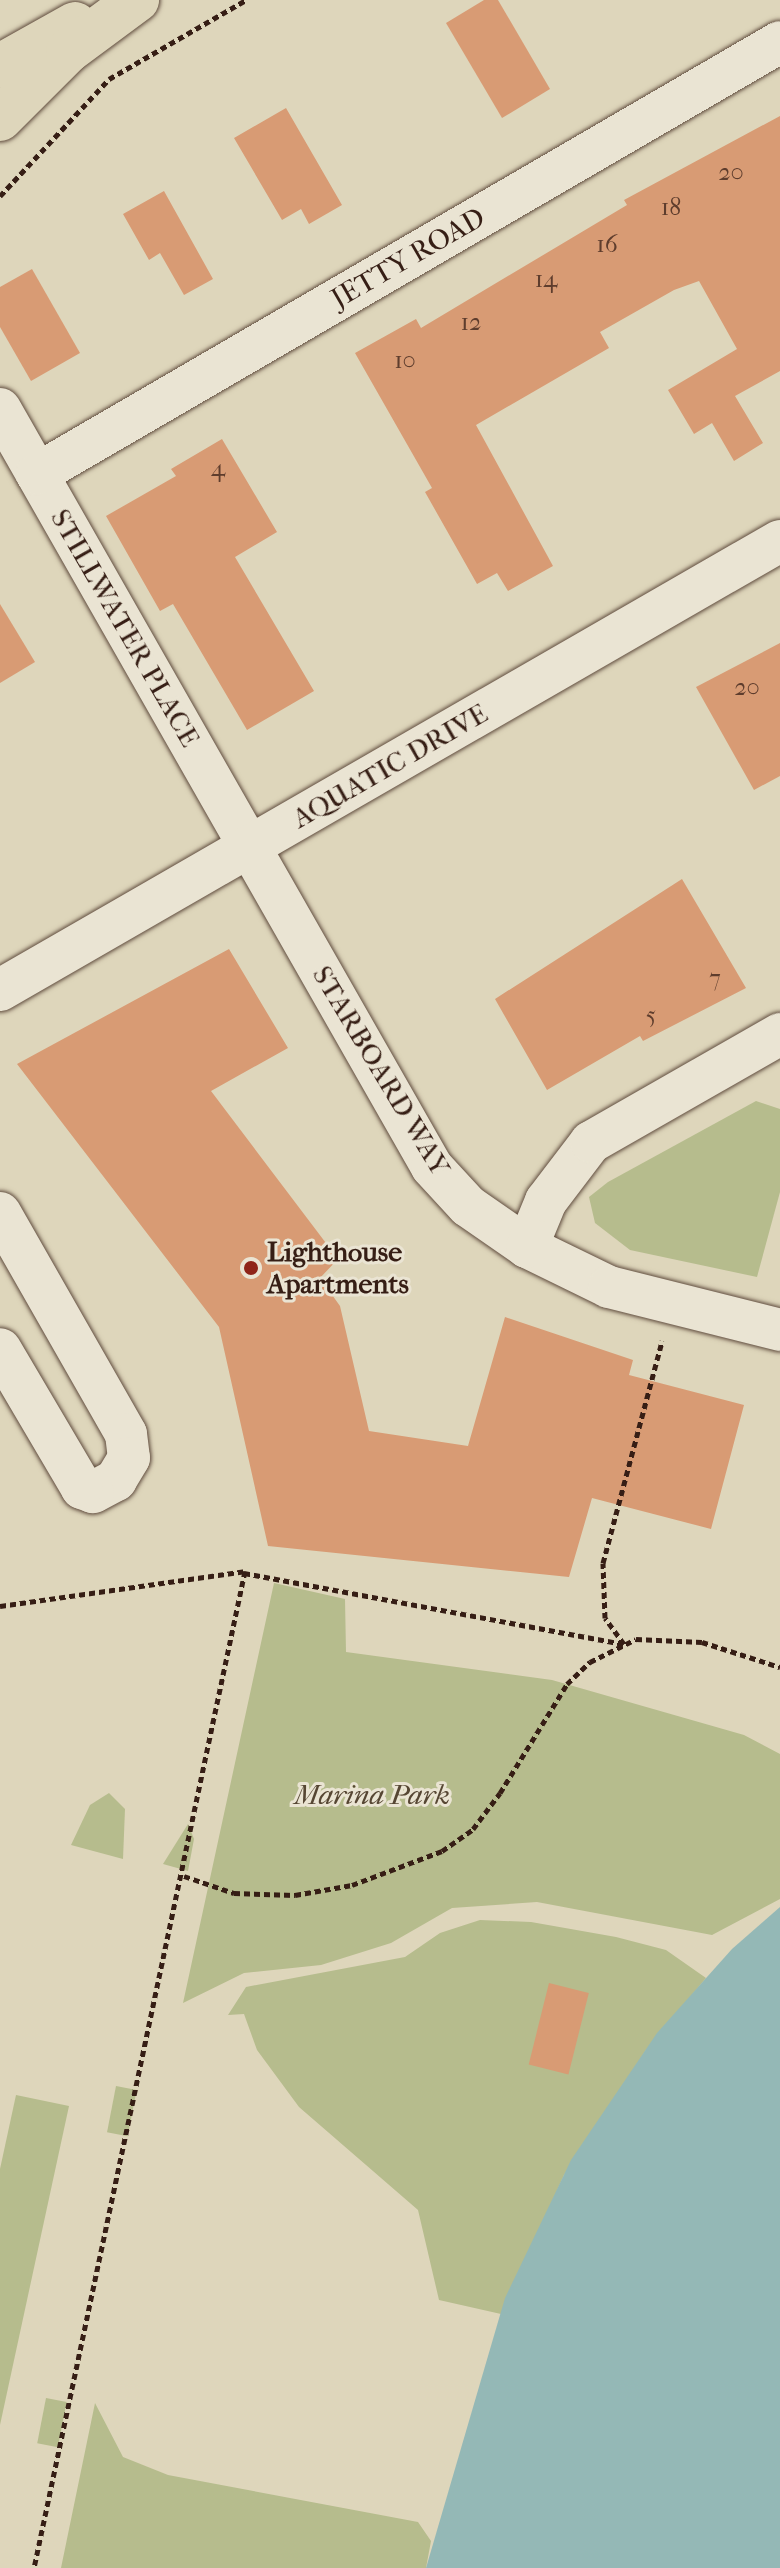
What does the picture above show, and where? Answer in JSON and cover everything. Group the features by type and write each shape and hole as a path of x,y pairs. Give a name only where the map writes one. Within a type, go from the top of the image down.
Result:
{"main road":[{"path":"0,66 116,0"},
{"path":"0,119 68,51 137,0"}],"street":[{"name":"JETTY ROAD","path":"37,474 780,42"},
{"name":"STILLWATER PLACE","path":"0,409 249,846"},
{"name":"AQUATIC DRIVE","path":"0,990 780,541"},
{"name":"STARBOARD WAY","path":"249,846 432,1167 468,1206 527,1247 609,1287 780,1330"},
{"path":"527,1247 546,1201 591,1142 780,1034"},
{"path":"0,1213 122,1427 129,1458 116,1480 93,1492 82,1488 0,1349"}],"path":[{"path":"0,196 109,79 246,0"},
{"path":"624,1644 605,1618 603,1563 672,1301"},
{"path":"34,2568 184,1876 244,1573"},
{"path":"0,1606 244,1573 624,1644 702,1642 780,1667"},
{"path":"184,1876 234,1893 295,1895 352,1885 442,1851 473,1829 500,1793 567,1684 624,1644"}],"green space":[{"path":"756,1101 780,1109 780,1192 757,1277 630,1250 595,1223 589,1197 608,1182"},
{"name":"Marina Park","path":"274,1583 345,1599 346,1652 552,1680 744,1735 780,1754 780,1899 712,1935 537,1902 452,1908 391,1943 321,1965 244,1973 183,2003"},
{"path":"109,1793 125,1809 123,1859 71,1845 90,1805"},
{"path":"188,1824 194,1839 188,1871 163,1864"},
{"path":"480,1920 531,1922 616,1937 666,1950 706,1978 646,2050 564,2175 501,2314 439,2300 418,2210 299,2107 257,2050 244,2014 228,2015 246,1987 405,1957 440,1933"},
{"path":"116,2086 137,2090 128,2136 107,2132"},
{"path":"16,2095 69,2106 0,2425 0,2169"},
{"path":"46,2398 67,2402 58,2447 37,2443"},
{"path":"95,2403 123,2457 168,2475 418,2522 431,2541 426,2568 61,2568"}],"water":[{"path":"780,1907 780,2568 426,2568 505,2298 571,2160 657,2033 732,1949"}],"building":[{"path":"484,0 498,0 550,89 502,118 446,23"},
{"path":"286,108 342,205 309,224 301,209 282,220 234,138"},
{"path":"780,116 780,371 735,396 763,443 734,461 712,423 694,434 668,390 737,349 699,281 674,290 600,332 609,348 476,425 553,566 508,591 497,573 477,584 425,492 432,488 355,353 416,319 421,328 627,205 624,200"},
{"path":"164,191 213,279 184,295 160,253 149,260 123,214"},
{"path":"32,269 80,353 31,381 0,327 0,287"},
{"path":"222,439 277,532 235,557 314,691 247,730 173,604 160,611 106,516 176,476 171,469"},
{"path":"0,604 35,662 0,683"},
{"path":"780,643 780,776 754,790 696,687"},
{"path":"682,879 746,988 643,1041 640,1036 547,1090 495,999"},
{"name":"Lighthouse Apartments","path":"229,949 288,1048 211,1091 338,1259 320,1278 340,1306 369,1431 468,1446 505,1317 633,1360 629,1375 744,1405 711,1529 592,1498 569,1577 268,1546 219,1327 17,1064"},
{"path":"549,1983 589,1993 568,2074 529,2065"}],"place":[{"name":"Lighthouse Apartments","path":"251,1268"}]}
